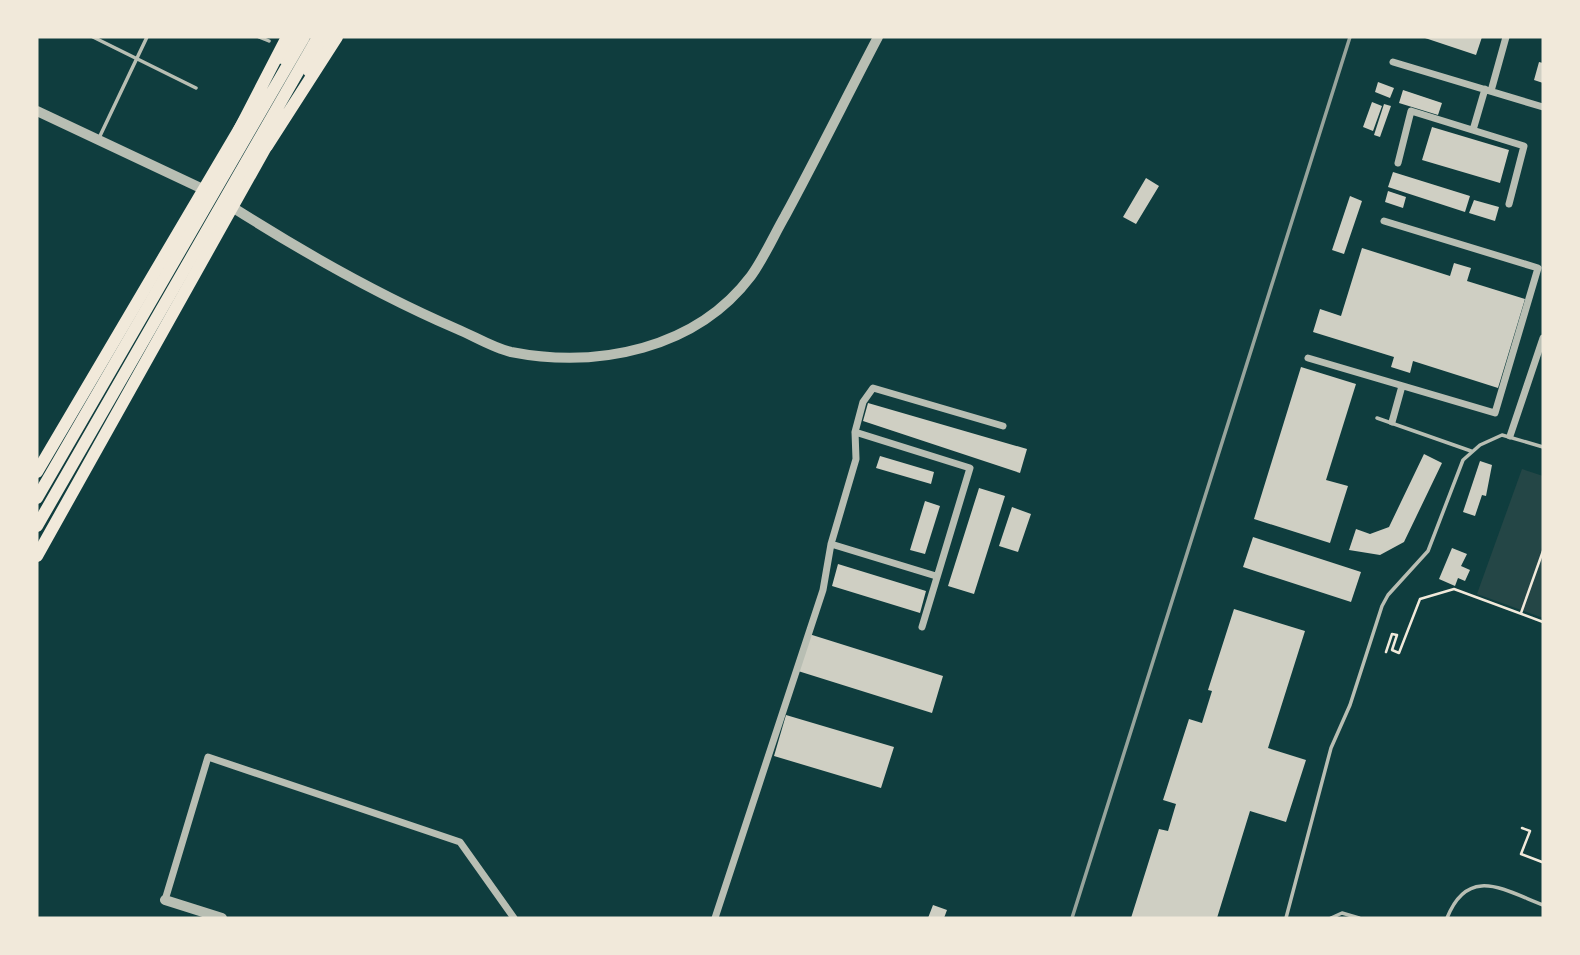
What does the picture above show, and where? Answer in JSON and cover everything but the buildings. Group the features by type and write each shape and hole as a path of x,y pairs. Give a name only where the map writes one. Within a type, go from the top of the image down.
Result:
{"main road":[{"path":"239,130 287,37"},
{"path":"37,472 202,188 295,37"},
{"path":"37,498 304,37"},
{"path":"37,526 318,37"},
{"path":"37,556 329,37"},
{"path":"267,146 337,37"}],"street":[{"path":"37,111 202,188 302,250 420,312 509,351 556,358 605,356 646,348 686,331 717,313 752,275 878,37"},
{"path":"1473,130 1506,37"},
{"path":"1393,62 1543,107"},
{"path":"1398,163 1411,111 1524,146 1509,204"},
{"path":"1308,358 1495,413 1538,268 1384,220"},
{"path":"1510,436 1543,338"},
{"path":"1392,422 1402,386"},
{"path":"715,918 823,590 831,544 856,459 855,432 863,402 873,388 1003,426"},
{"path":"855,432 970,468 922,627"},
{"path":"831,544 936,576"},
{"path":"222,918 165,900 208,757 460,842 514,918"}],"lane":[{"path":"93,37 197,88"},
{"path":"98,140 147,37"},
{"path":"259,37 269,41"},
{"path":"1377,418 1471,451"},
{"path":"1286,918 1331,748 1350,705 1388,595 1429,551 1459,470 1471,451 1496,436 1510,436 1543,447"},
{"path":"1447,918 1461,894 1477,885 1489,884 1543,905"},
{"path":"1331,918 1342,913 1359,918"}],"path":[{"path":"1521,613 1543,551"},
{"path":"1386,652 1392,634 1396,635 1391,650 1399,653 1420,599 1454,589 1543,622"},
{"path":"1522,828 1530,831 1521,854 1542,862"}],"shaded area":[{"path":"1522,469 1543,476 1543,618 1477,594"}],"railway":[{"path":"1072,918 1350,37"}]}
